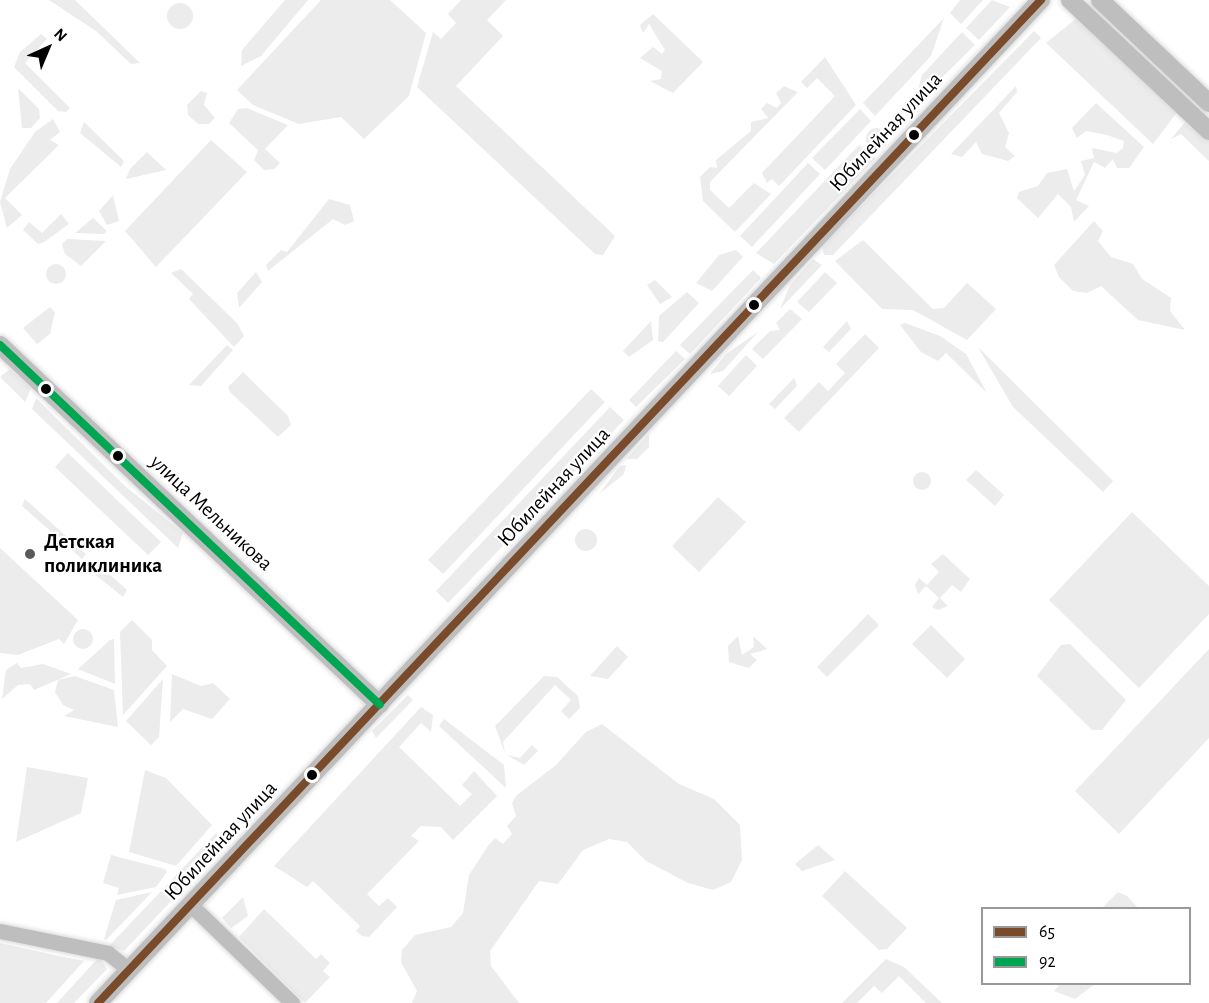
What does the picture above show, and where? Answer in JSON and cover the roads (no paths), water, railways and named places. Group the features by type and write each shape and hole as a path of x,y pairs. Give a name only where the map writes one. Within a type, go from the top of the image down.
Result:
{"main road":[{"path":"1014,28 1032,0"},
{"name":"Юбилейная улица","path":"98,1003 381,705 1041,0"},
{"path":"1070,0 1209,131"},
{"path":"1101,0 1209,103"},
{"path":"1014,28 1048,5 1088,17"},
{"name":"улица Мельникова","path":"5,350 381,705"}],"street":[{"path":"191,905 292,1003"},
{"path":"0,931 108,953 129,970"}],"place":[{"name":"Детская поликлиника","path":"30,554"}]}
